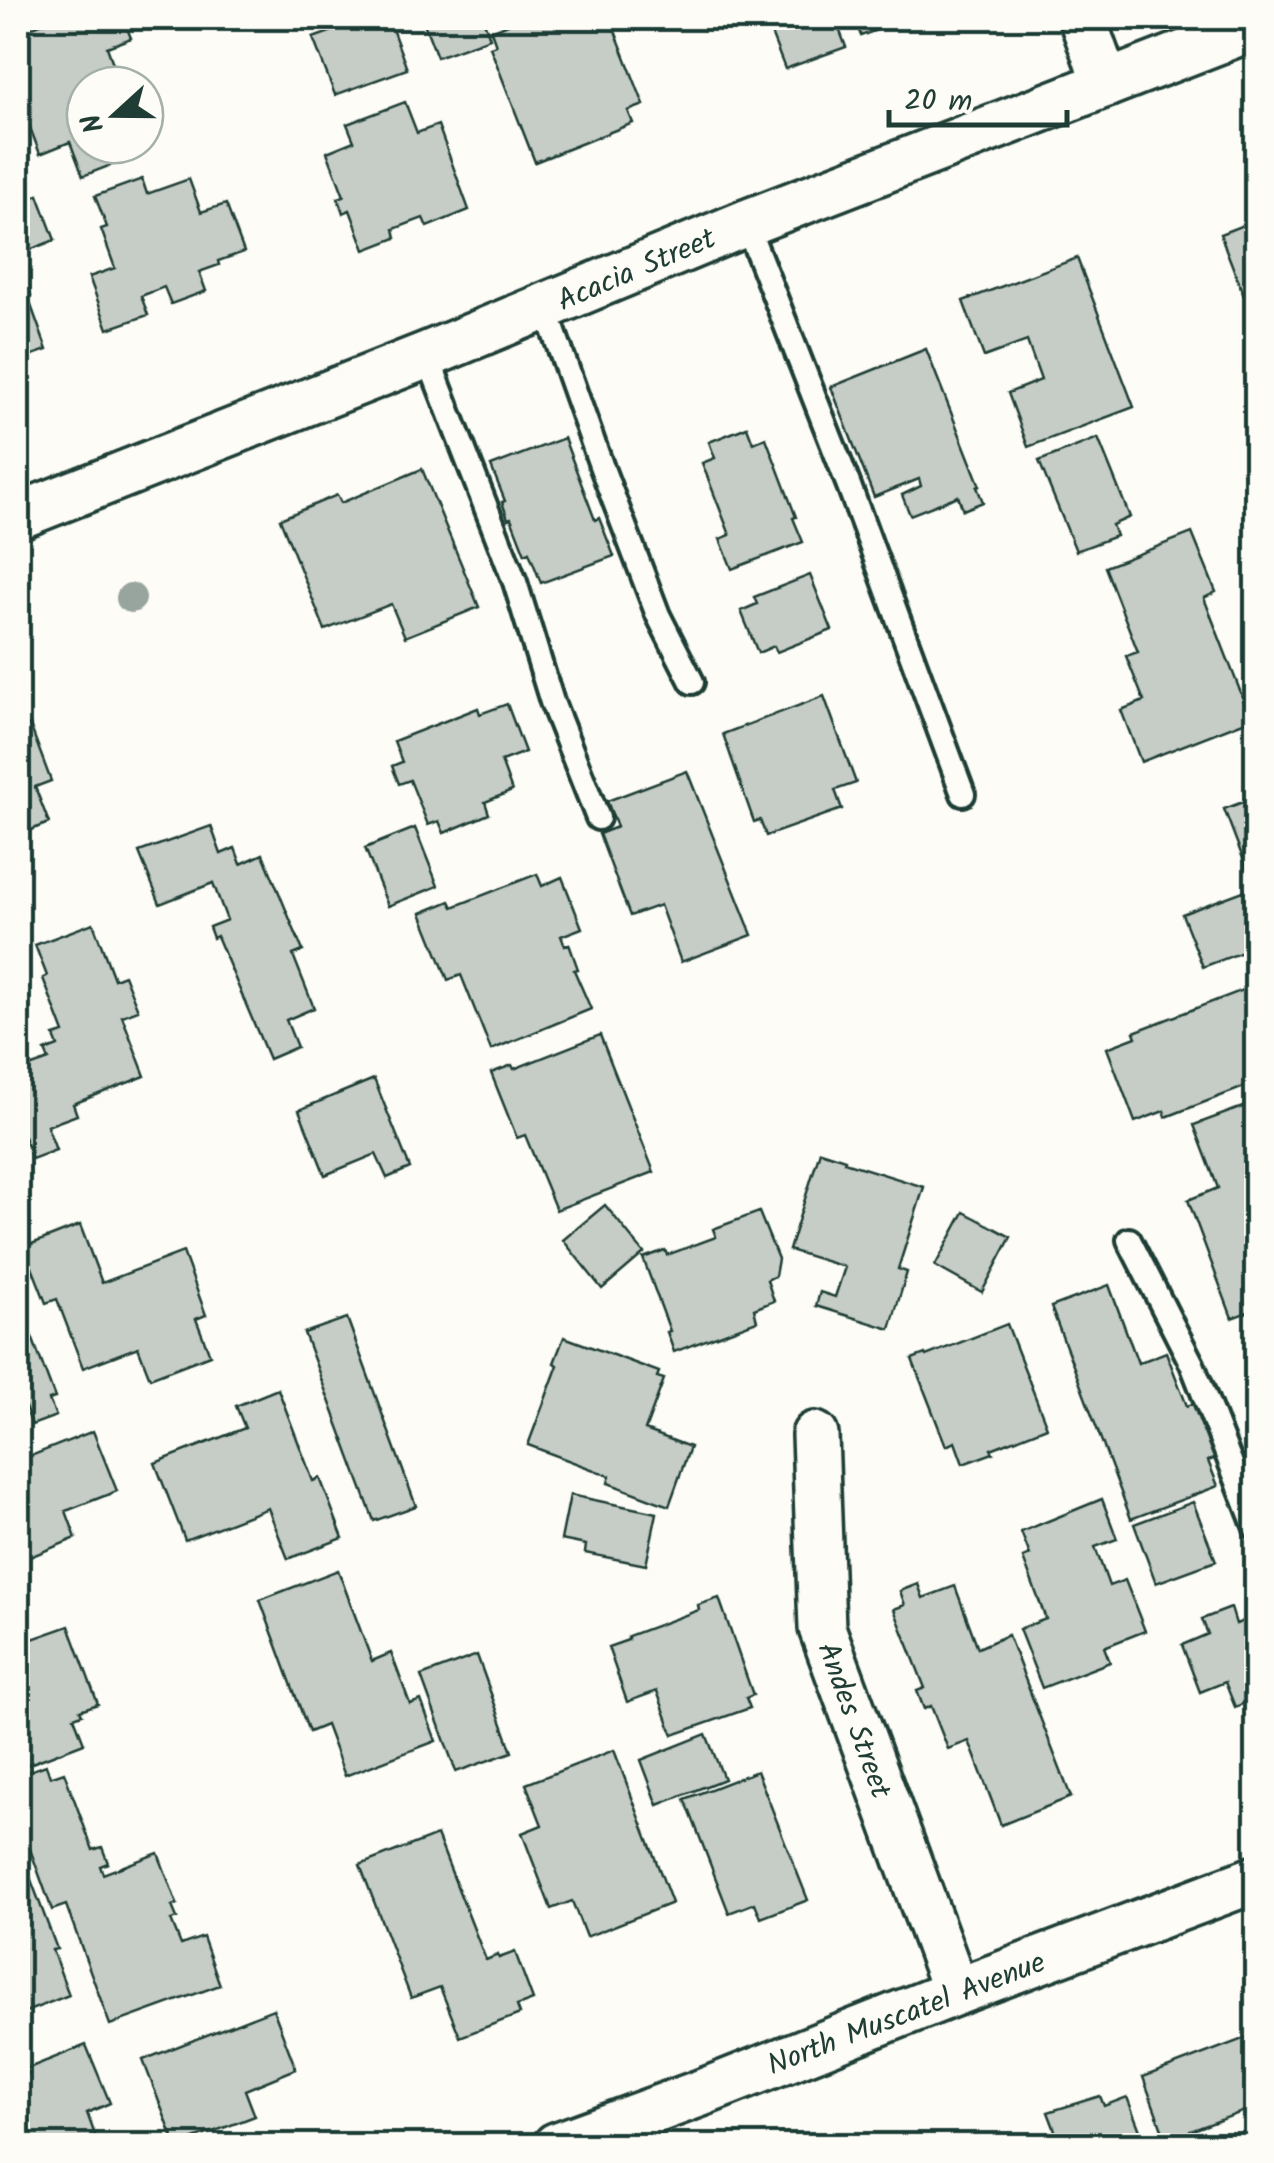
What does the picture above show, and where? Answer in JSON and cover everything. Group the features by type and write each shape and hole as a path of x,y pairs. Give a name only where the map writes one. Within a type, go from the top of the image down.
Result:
{"street":[{"path":"1082,18 1106,84"},
{"name":"Acacia Street","path":"18,516 428,355 746,223 1256,26"},
{"name":"Andes Street","path":"815,1436 822,1628 956,1992"},
{"name":"North Muscatel Avenue","path":"556,2146 1256,1880"}],"lane":[{"path":"746,223 963,794"},
{"path":"545,307 658,615 692,682"},
{"path":"428,355 515,582 552,702 598,818"},
{"path":"1129,1240 1192,1364 1256,1528"}],"building":[{"path":"123,18 131,38 107,47 114,65 65,65 65,144 40,154 18,96 18,33 50,20"},
{"path":"369,18 388,18 407,69 335,95 313,38"},
{"path":"422,18 483,18 490,38 437,57"},
{"path":"514,18 610,18 644,105 628,111 633,123 535,162 490,47 496,45 491,31 515,21"},
{"path":"765,18 835,18 846,47 785,69"},
{"path":"854,18 909,18 861,36"},
{"path":"405,102 417,133 438,125 469,210 427,227 423,218 394,229 396,238 365,250 350,210 343,213 338,198 344,196 327,152 354,141 347,124"},
{"path":"79,165 111,165 83,176"},
{"path":"142,179 147,194 189,179 201,212 226,204 244,252 199,272 206,291 171,304 164,287 141,296 148,315 108,329 89,277 115,268 101,229 107,227 95,196"},
{"path":"38,195 55,240 19,254 18,203"},
{"path":"1256,220 1256,327 1220,234"},
{"path":"1077,258 1134,407 1028,447 1008,393 1041,380 1027,341 984,357 963,301"},
{"path":"18,273 22,286 28,284 28,297 47,350 21,359 24,368 18,371"},
{"path":"926,349 983,502 963,510 958,496 910,515 902,495 921,486 919,479 874,497 831,387"},
{"path":"747,427 753,443 766,438 803,542 732,569 720,539 730,535 702,463 715,458 709,442"},
{"path":"564,438 595,520 599,518 614,556 541,583 529,552 525,554 511,518 508,519 491,466"},
{"path":"1098,438 1130,517 1112,525 1116,536 1076,551 1039,461"},
{"path":"422,469 479,607 405,637 391,604 325,630 280,519 337,495 341,503"},
{"path":"1192,533 1216,592 1204,598 1251,719 1141,762 1121,710 1144,701 1126,656 1138,652 1105,567"},
{"path":"810,575 832,630 777,652 774,646 758,653 741,611 757,604 754,597"},
{"path":"824,696 856,783 835,790 842,809 766,836 760,820 754,822 723,734"},
{"path":"507,704 525,752 501,761 512,791 485,802 489,814 444,833 439,821 428,825 410,780 399,784 392,766 402,762 394,741 478,708 480,714"},
{"path":"18,724 20,730 30,725 51,781 35,787 49,823 18,835"},
{"path":"687,771 752,935 681,962 660,905 630,916 599,834 617,827 607,801"},
{"path":"1256,797 1256,947 1203,967 1182,914 1254,887 1224,809"},
{"path":"211,826 221,854 235,848 241,864 263,854 303,951 293,955 314,1008 286,1020 297,1047 269,1059 217,936 213,938 209,927 227,920 213,883 160,904 139,852"},
{"path":"415,828 438,886 388,906 365,848"},
{"path":"537,874 542,886 562,877 582,928 561,936 565,946 569,944 578,969 574,970 591,1009 491,1050 461,975 448,980 421,913 450,901 453,907"},
{"path":"93,923 114,979 124,975 138,1010 122,1016 145,1076 73,1104 77,1115 47,1126 56,1150 32,1159 18,1120 18,1071 49,1060 45,1051 58,1046 54,1036 64,1033 35,945"},
{"path":"1256,985 1256,1065 1246,1069 1252,1084 1166,1117 1164,1111 1135,1122 1107,1048 1136,1037 1134,1032"},
{"path":"600,1035 654,1172 556,1210 525,1135 517,1138 491,1073 512,1065 514,1069"},
{"path":"374,1079 410,1168 387,1178 376,1154 325,1175 299,1110"},
{"path":"1256,1102 1256,1309 1232,1318 1188,1200 1218,1188 1194,1125"},
{"path":"820,1151 924,1187 898,1269 907,1272 890,1329 816,1306 820,1292 835,1297 845,1267 789,1250"},
{"path":"605,1205 644,1253 602,1289 563,1240"},
{"path":"759,1212 778,1259 775,1276 767,1280 774,1301 754,1309 757,1321 674,1352 643,1258 665,1250 667,1255 716,1237 713,1229"},
{"path":"964,1212 1011,1237 982,1292 935,1266"},
{"path":"80,1225 102,1283 183,1252 206,1315 196,1319 210,1355 150,1378 138,1347 83,1368 57,1299 46,1303 24,1247"},
{"path":"1109,1285 1138,1363 1166,1352 1187,1406 1198,1402 1219,1457 1208,1461 1218,1486 1131,1519 1051,1307"},
{"path":"347,1318 416,1506 374,1521 304,1333"},
{"path":"26,1321 55,1398 49,1400 56,1416 32,1425 25,1407 18,1410 18,1324"},
{"path":"1007,1324 1047,1427 963,1464 955,1442 946,1446 912,1359"},
{"path":"564,1337 659,1372 657,1377 664,1379 645,1430 690,1447 669,1506 608,1483 610,1476 528,1445 558,1365 554,1363"},
{"path":"278,1389 313,1481 320,1478 343,1538 288,1559 268,1508 185,1540 155,1463 245,1428 236,1406"},
{"path":"93,1431 117,1491 66,1511 76,1538 18,1562 18,1461"},
{"path":"570,1495 657,1513 646,1565 585,1553 586,1545 561,1540"},
{"path":"1102,1499 1117,1539 1095,1547 1109,1586 1125,1580 1145,1631 1104,1647 1110,1662 1042,1688 1019,1629 1046,1619 1023,1558 1030,1555 1021,1532"},
{"path":"1193,1502 1216,1561 1156,1583 1134,1524"},
{"path":"338,1570 372,1661 391,1653 410,1704 421,1700 436,1741 345,1776 326,1725 309,1732 260,1600"},
{"path":"918,1584 923,1598 955,1586 978,1648 1008,1635 1071,1797 1001,1825 969,1741 948,1749 931,1706 924,1709 917,1691 925,1688 894,1609 905,1605 900,1591"},
{"path":"719,1598 753,1695 746,1698 750,1708 673,1735 657,1691 627,1702 608,1647"},
{"path":"1231,1608 1236,1624 1256,1616 1256,1699 1235,1707 1225,1682 1200,1692 1182,1645 1208,1634 1202,1619"},
{"path":"18,1626 24,1642 69,1626 98,1704 80,1710 82,1714 74,1717 84,1743 24,1766 18,1748"},
{"path":"477,1655 512,1752 456,1772 421,1676"},
{"path":"706,1734 724,1779 658,1805 641,1760"},
{"path":"614,1750 672,1903 586,1937 572,1901 551,1909 522,1833 542,1825 526,1784"},
{"path":"46,1765 50,1777 64,1772 93,1850 102,1847 108,1863 100,1866 103,1874 158,1853 177,1904 172,1906 177,1918 171,1920 181,1945 203,1937 220,1985 110,2025 66,1905 52,1910 18,1816 18,1775"},
{"path":"757,1771 808,1900 761,1918 755,1903 729,1913 685,1799"},
{"path":"437,1835 486,1960 515,1952 533,2000 517,2006 520,2014 460,2037 440,1987 411,1998 360,1865"},
{"path":"18,1845 57,1949 52,1950 69,1995 18,2015"},
{"path":"273,2009 296,2069 245,2090 255,2116 176,2146 143,2060"},
{"path":"1256,2034 1256,2107 1166,2140 1143,2077"},
{"path":"86,2045 110,2103 87,2113 99,2146 18,2146 18,2078 28,2074 26,2069"},
{"path":"1100,2096 1104,2106 1127,2097 1146,2146 1061,2146 1048,2112"}]}
